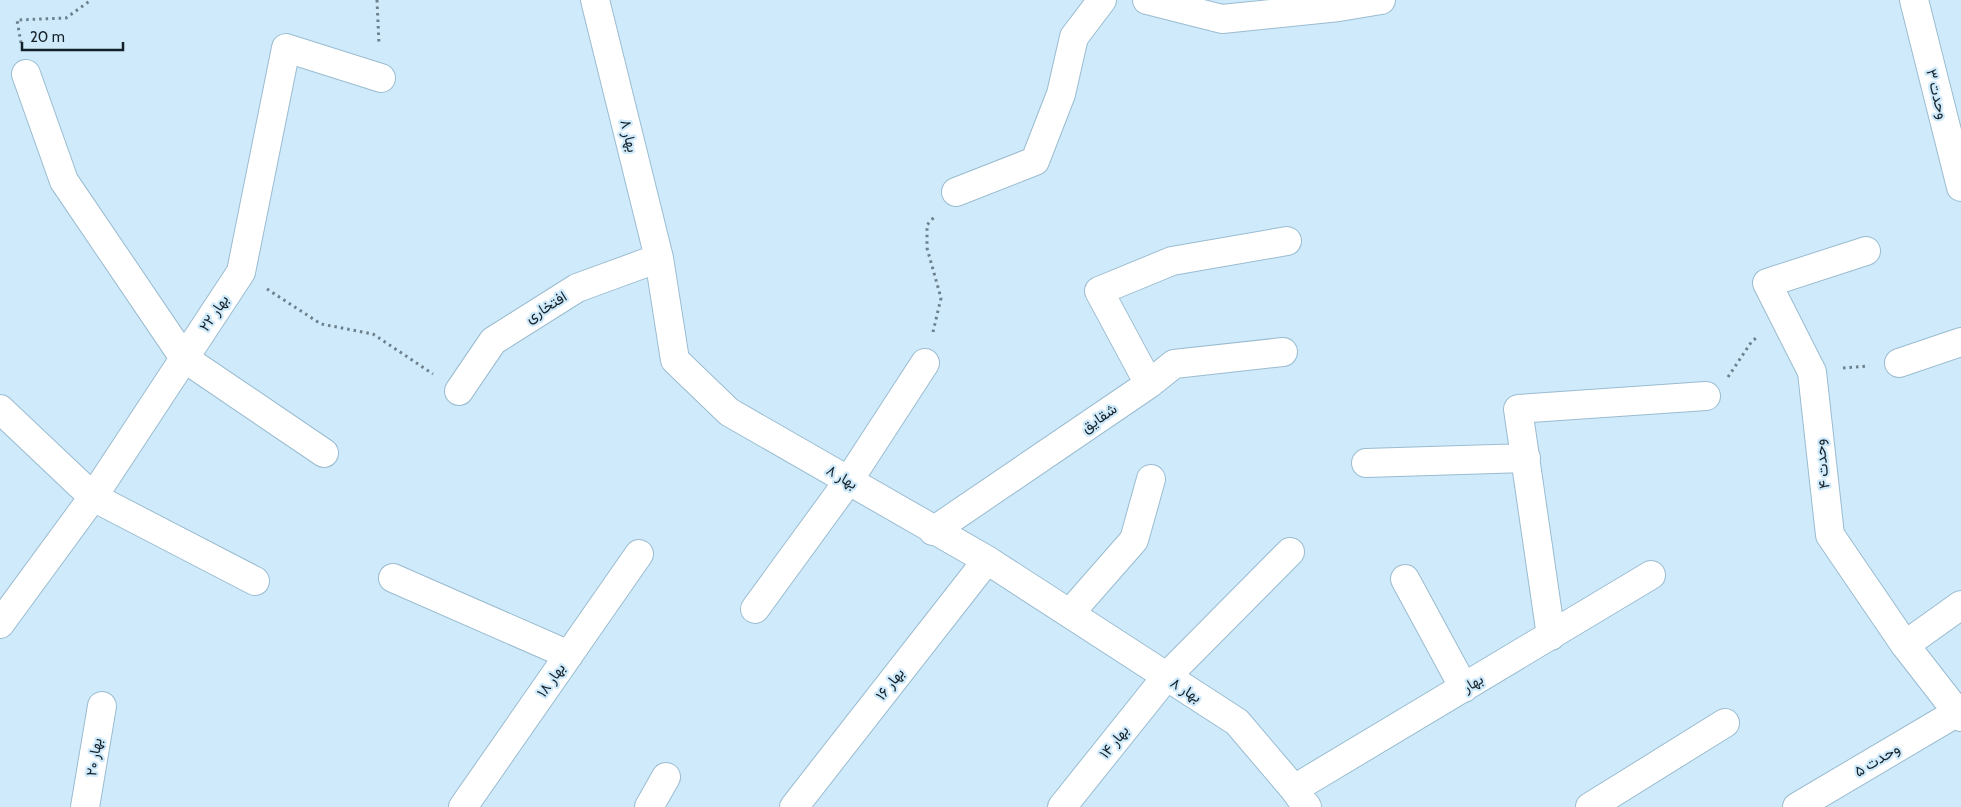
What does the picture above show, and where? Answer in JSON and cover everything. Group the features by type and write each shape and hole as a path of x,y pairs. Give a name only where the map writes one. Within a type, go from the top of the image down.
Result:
{"street":[{"name":"بهار ۸","path":"595,0 659,258 675,360 730,412 849,480 933,531 987,560 1237,722 1300,798"},
{"path":"956,192 1035,161 1061,94 1074,36 1102,0"},
{"path":"1147,0 1222,19 1339,7 1381,0"},
{"name":"وحدت ۳","path":"1914,0 1961,187"},
{"name":"بهار ۲۲","path":"0,624 93,497 241,272 286,48 382,78"},
{"path":"26,74 64,181 184,358 324,453"},
{"path":"1149,384 1099,290 1172,261 1287,242"},
{"name":"وحدت ۴","path":"1866,251 1767,283 1812,372 1830,535 1904,645 1959,715"},
{"name":"افتخاری","path":"459,391 493,341 577,288 659,258"},
{"path":"1899,363 1961,342"},
{"name":"شقایق","path":"933,531 1149,384 1174,364 1282,352"},
{"path":"755,609 849,480 925,363"},
{"path":"1551,636 1518,409 1706,396"},
{"path":"0,409 93,497 255,581"},
{"path":"1366,463 1526,458"},
{"path":"1070,613 1134,540 1151,479"},
{"name":"بهار ۱۴","path":"1062,807 1166,677 1290,552"},
{"name":"بهار ۱۸","path":"463,807 639,554"},
{"name":"بهار ۱۶","path":"794,807 987,560"},
{"name":"بهار","path":"1300,798 1464,688 1651,575"},
{"path":"393,578 569,655"},
{"path":"1406,579 1464,688"},
{"path":"1904,645 1961,605"},
{"name":"بهار ۲۰","path":"85,807 102,706"},
{"name":"وحدت ۵","path":"1797,807 1959,715"},
{"path":"1590,807 1725,723"},
{"path":"649,807 666,777"}],"path":[{"path":"26,74 17,20 66,18 92,0"},
{"path":"377,0 382,78"},
{"path":"925,363 941,298 927,248 927,225 956,192"},
{"path":"241,272 322,324 373,334 459,391"},
{"path":"1706,396 1721,388 1752,341 1766,330 1790,327"},
{"path":"1812,372 1899,363"}]}
